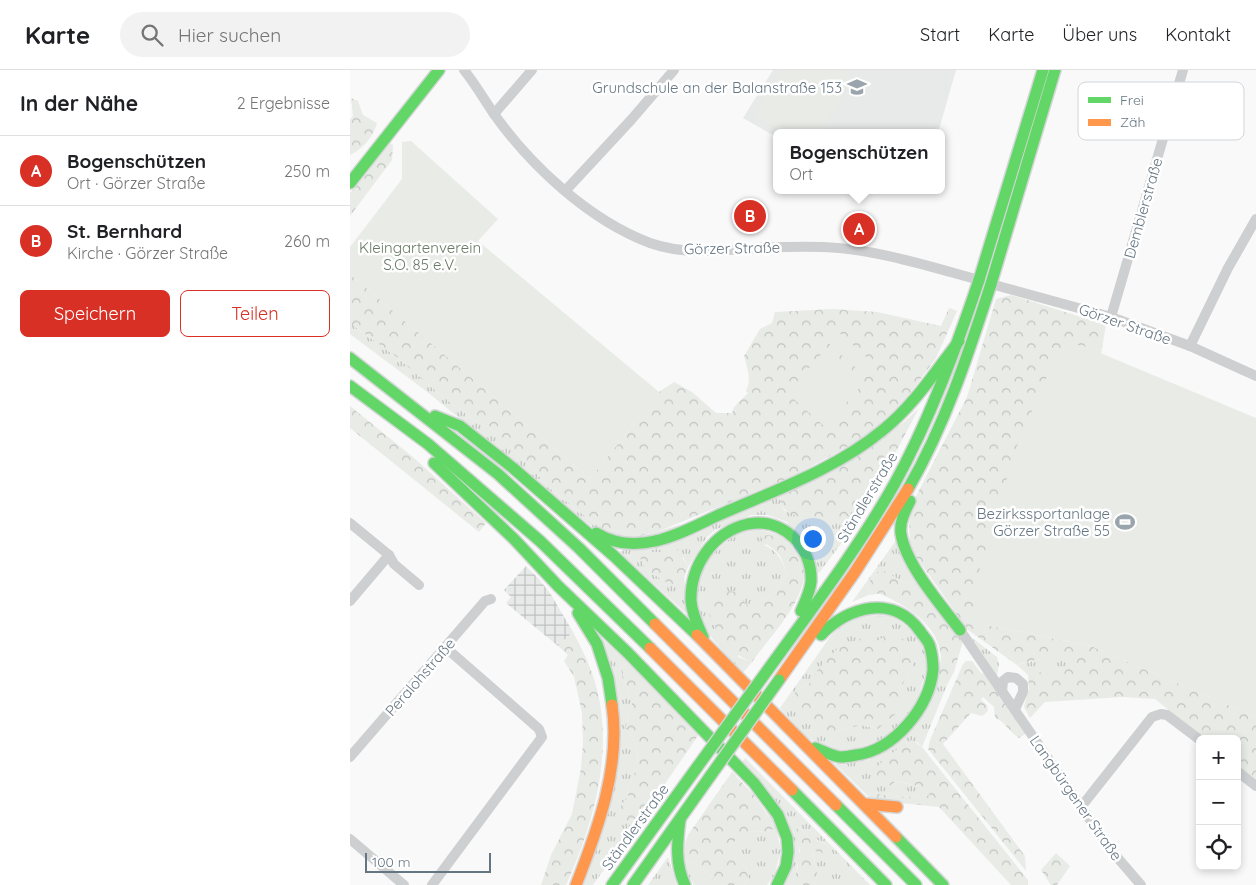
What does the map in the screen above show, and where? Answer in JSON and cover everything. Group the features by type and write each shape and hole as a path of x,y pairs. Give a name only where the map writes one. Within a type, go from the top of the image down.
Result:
{"main road":[{"path":"350,183 439,70"},
{"name":"Ständlerstraße","path":"612,885 857,544 895,483 932,406 959,341 1043,70"},
{"name":"Ständlerstraße","path":"633,885 867,556 926,457 957,386 991,284 1055,70"},
{"path":"548,499 560,504 603,538 619,544 643,544 658,541 798,480 857,450 876,437 912,404 959,341"},
{"path":"350,358 498,474 579,548 916,885"},
{"path":"350,386 428,444 540,540 886,885"},
{"path":"416,408 460,426 614,556 705,642 943,885"},
{"path":"428,444 434,463 525,549 558,587 583,619 596,644 607,672 613,707 614,744 600,820 576,885"},
{"path":"926,457 926,469 902,518 901,534 906,552 960,630"},
{"path":"705,642 695,620 691,600 696,570 711,544 724,534 735,528 759,523 772,525 789,532 796,538 806,552 810,567 810,592 785,638 783,649"},
{"path":"558,587 670,696 760,790 777,815 785,830 787,840 787,863 777,885"},
{"path":"782,676 798,664 826,629 851,612 867,608 882,608 898,612 911,620 925,634 932,652 933,668 930,686 921,706 908,724 892,740 858,757 833,756 823,753 803,741"},
{"path":"865,804 897,807"},
{"path":"680,817 676,858 680,875 685,885"}],"street":[{"name":"Görzer Straße","path":"464,70 494,114 536,162 566,190 592,212 620,229 652,244 697,252 824,247 882,255 979,280"},
{"path":"494,114 532,70"},
{"path":"566,190 674,70"},
{"name":"Demblerstraße","path":"1180,82 1184,70"},
{"name":"Demblerstraße","path":"1111,317 1163,140"},
{"path":"1190,346 1232,261 1256,219"},
{"name":"Görzer Straße","path":"991,284 1111,317 1190,346 1256,376"},
{"path":"350,523 389,555 394,564 419,585"},
{"path":"350,601 389,555"},
{"name":"Peralohstraße","path":"350,757 485,602 491,599"},
{"name":"Langbürgener Straße","path":"960,630 1119,861 1140,885"},
{"path":"432,885 542,737 539,729 445,647"},
{"path":"1002,691 1003,682 1008,677 1016,678 1023,684 1023,692 1015,709"},
{"path":"1081,807 1148,721 1157,715 1167,715 1196,737"},
{"path":"1241,774 1256,786"},
{"path":"350,839 404,885"}],"shaded area":[{"name":"Grundschule an der Balanstraße 153","path":"773,70 956,70 939,129 773,129 773,135 743,118"},
{"path":"526,566 550,593 573,632 558,646 506,603 511,597 504,590"}],"green space":[{"path":"783,70 841,70 853,78 822,129 776,129 755,116"},
{"path":"351,98 358,101 363,115 377,123 367,142 350,155 350,120 353,116"},
{"name":"Kleingartenverein S.O. 85 e.V.","path":"411,141 498,219 478,241 659,392 590,479 350,274 350,247 402,179 402,142"},
{"path":"390,143 393,145 392,160 350,216 350,193"},
{"path":"350,274 590,479 659,392 674,382 692,392 716,413 732,413 734,407 748,393 746,391 749,382 744,356 760,329 772,323 775,312 833,309 877,312 941,326 949,308 957,311 936,358 894,415 872,433 792,477 659,531 640,536 623,531 603,530 552,490 500,435 470,417 438,393 398,358 350,323"},
{"path":"1011,295 1106,325 1101,354 1081,345 976,623 1091,646 1256,717 1256,780 1241,769 1241,735 1199,735 1155,699 1122,697 1045,702 1030,718 1024,707 1029,688 1028,675 1031,672 1039,672 1050,675 1060,668 1074,665 1074,662 1067,659 1053,658 1038,659 1017,665 968,630 910,548 909,510 967,397 996,299"},
{"path":"350,323 398,358 438,393 470,417 500,435 552,490 603,530 623,531 640,536 680,525 680,527 646,538 635,539 614,536 591,526 426,391 350,334"},
{"path":"835,329 874,364 864,375 825,340"},
{"name":"Bezirkssportanlage Görzer Straße 55","path":"1081,345 1256,418 1256,717 1091,646 976,623 973,592 1015,451 1058,351 1067,346"},
{"path":"824,351 862,385 825,427 787,393"},
{"path":"350,406 414,458 486,523 479,532 350,428"},
{"path":"919,408 878,486 871,487 848,516 824,521 800,518 780,505 781,493 903,423"},
{"path":"878,486 852,529 819,573 787,522 768,515 751,515 715,530 707,537 688,567 683,557 663,552 651,552 645,569 666,582 684,578 689,616 619,552 781,493 780,505 785,511 848,516 871,487"},
{"path":"756,529 785,536 764,545 780,558 787,576 771,595 749,607 738,657 752,662 742,674 706,631 697,605 698,585 707,559 735,534"},
{"path":"760,535 779,537 790,541 798,550 804,567 804,576 801,589 790,611 752,662 737,653 725,642 708,612 712,598 721,590 735,592 749,607 771,595 787,576 779,555 765,543"},
{"path":"897,539 918,584 903,582 884,571 867,584 869,595 852,602"},
{"path":"669,546 676,547 688,567 684,578 675,585 666,582 645,569 640,557 651,552 663,552"},
{"path":"884,571 903,582 918,584 963,641 954,672 947,685 939,683 938,673 941,656 939,646 924,621 908,609 880,594 869,595 867,584 877,572"},
{"path":"864,615 894,616 920,638 928,666 916,703 890,736 843,754 807,738 780,708 838,628","holes":["879,641 913,665 878,729 861,725 836,732 818,723 804,719 796,690"]},
{"path":"890,631 911,644 913,665 901,687 905,696 898,712 878,729 861,725 836,732 824,732 818,723 804,719 790,706 796,690 810,683 819,668 838,648 866,636 879,640"},
{"path":"573,632 592,673 599,700 603,727 599,781 586,835 566,885 541,885 551,855 572,814 581,768 583,743 582,713 574,677 564,661 568,655 558,646"},
{"path":"598,635 629,663 620,667 632,704 626,727 638,749 637,767 627,792 629,797 622,804 625,822 642,817 593,885 583,885 618,760"},
{"path":"971,637 997,657 999,664 997,675"},
{"path":"1065,657 1074,661 1074,665 1050,675 1031,673 1028,675 1017,665 1046,658"},
{"path":"966,661 972,661 981,673 987,674 1027,733 1019,738 1015,735 1001,721 995,718 994,707 983,697 981,700 987,705 988,711 982,716 971,713 943,744 1025,856 1026,871 928,749 930,740"},
{"path":"629,663 700,733 642,817 625,822 618,812 622,804 629,797 627,792 637,767 638,749 626,727 632,704 620,667"},
{"path":"937,679 939,683 947,685 922,747 917,742 907,742 902,747 892,785 894,781 918,786 930,795 902,797 874,793 872,800 835,764 869,760"},
{"path":"912,740 922,747 1028,880 1028,885 1011,885 939,807 872,800 871,796 874,793 902,797 930,795 918,786 895,781 892,785 881,786 876,780 876,768 893,752"},
{"path":"745,758 870,885 815,885 817,867 815,866 813,849 822,853 828,849 826,844 805,834 798,826 799,857 796,871 791,885 783,885 792,863 742,762"},
{"path":"732,772 754,795 776,827 768,832 749,831 732,841 733,856 746,867 749,881 744,885 723,885 700,867 683,859 688,835"},
{"path":"798,826 805,834 812,833 816,840 826,844 828,849 822,853 813,850 815,866 818,867 815,885 791,885 798,868 798,855 800,851 796,831"},
{"path":"776,827 781,851 774,876 767,885 744,885 749,880 746,867 733,856 731,841 749,831 768,832"},
{"path":"1056,853 1070,866 1057,885 1051,885 1041,870"},
{"path":"668,857 677,885 648,885"},
{"path":"683,859 700,867 723,885 694,885"}],"traffic: fast":[{"path":"350,183 439,70"},
{"path":"979,280 1043,70"},
{"path":"991,284 1055,70"},
{"path":"767,671 850,555 895,483 920,434 942,383 979,280"},
{"path":"908,489 944,415 991,284"},
{"path":"596,533 610,540 624,543 647,543 663,539 805,478 826,467 865,444 905,410 959,341"},
{"path":"350,358 498,474 579,548 655,624"},
{"path":"350,386 428,444 540,541 650,648"},
{"path":"435,416 460,426 513,468 614,556 697,635"},
{"path":"434,463 514,539 558,586 628,653 754,783 778,815 787,838 786,866 777,885"},
{"path":"910,501 904,513 901,526 904,546 925,584 960,630"},
{"path":"703,637 691,601 692,588 699,563 706,552 724,534 748,524 761,523 773,525 784,530 801,546 807,557 811,582 801,611"},
{"path":"815,748 834,756 842,757 856,755 884,745 896,736 917,712 925,699 933,670 933,661 927,641 909,619 897,612 884,608 857,611 844,617 821,635"},
{"path":"578,613 597,644 608,678 612,705"},
{"path":"698,766 767,671"},
{"path":"711,775 779,680"},
{"path":"612,885 698,766"},
{"path":"633,885 711,775"},
{"path":"792,790 886,885"},
{"path":"836,805 916,885"},
{"path":"680,820 678,861 685,885"},
{"path":"896,837 943,885"}],"traffic: slow":[{"path":"779,680 855,572 908,489"},
{"path":"655,624 836,805"},
{"path":"697,635 896,837"},
{"path":"650,648 792,790"},
{"path":"576,885 606,797 613,751 612,705"},
{"path":"865,804 897,807"}],"place":[{"name":"Grundschule an der Balanstraße 153","path":"857,87"},
{"name":"St. Bernhard","path":"750,216"},
{"name":"Bogenschützen","path":"859,229"},
{"name":"Bezirkssportanlage Görzer Straße 55","path":"1125,522"}]}
